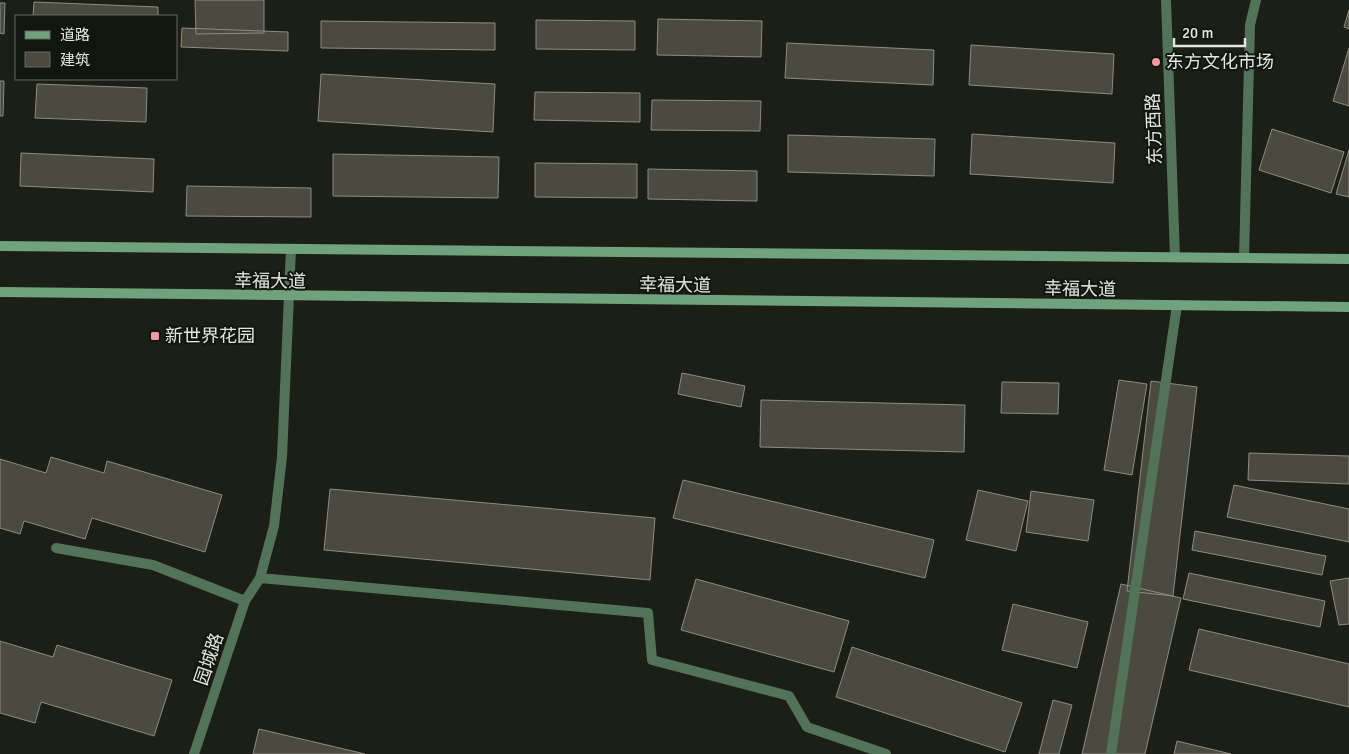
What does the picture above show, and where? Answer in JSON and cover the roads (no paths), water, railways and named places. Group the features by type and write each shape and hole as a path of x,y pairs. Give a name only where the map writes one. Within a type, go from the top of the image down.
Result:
{"main road":[{"name":"幸福大道","path":"0,246 1349,259"},
{"name":"幸福大道","path":"0,292 290,297 1349,307"}],"street":[{"name":"东方西路","path":"1166,0 1174,257"},
{"path":"1244,258 1250,26 1256,0"},
{"name":"园城路","path":"194,754 245,601 260,578 274,526 282,457 291,249"},
{"path":"1111,754 1177,306"},
{"path":"56,548 153,565 245,601"},
{"path":"260,578 648,613 652,660 789,696 807,727 886,754"}],"place":[{"name":"东方文化市场","path":"1156,62"},
{"name":"新世界花园","path":"155,336"}]}
